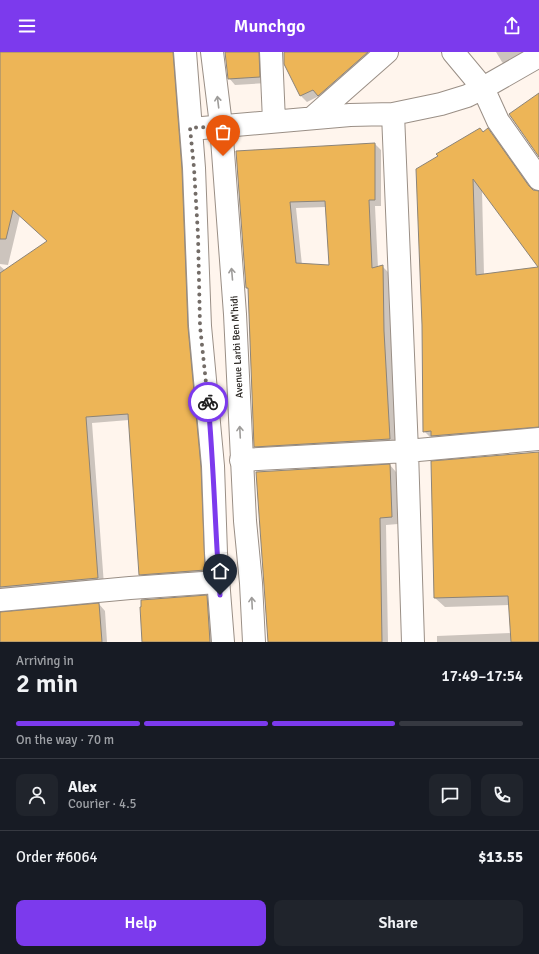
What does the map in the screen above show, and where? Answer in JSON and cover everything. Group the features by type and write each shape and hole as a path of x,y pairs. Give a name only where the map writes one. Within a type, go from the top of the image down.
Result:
{"street":[{"path":"185,52 197,220 200,326 213,466 218,582 223,642"},
{"name":"Avenue Larbi Ben M'hidi","path":"212,52 221,126 235,314 245,521 251,583 254,642"},
{"path":"272,52 274,121"},
{"path":"312,118 387,52"},
{"path":"453,52 483,88 498,121 539,179"},
{"path":"190,128 350,115 393,114 441,104 467,96 539,56"},
{"path":"393,114 407,451 413,642"},
{"path":"242,460 407,451 539,439"},
{"path":"0,600 130,588 218,582"}],"building":[{"path":"0,52 173,52 182,169 188,327 201,467 205,570 139,575 128,414 86,417 98,578 0,587 0,273 47,241 13,210 6,239 0,239"},
{"path":"225,52 259,52 260,77 228,79"},
{"path":"284,52 368,52 318,96 313,90 300,96 284,64"},
{"path":"539,93 539,157 509,114"},
{"path":"480,128 483,132 488,128 529,186 533,190 539,191 539,427 431,436 431,431 423,432 422,325 416,169 438,156 436,154","holes":["473,179 538,267 476,275"]},
{"path":"375,143 375,200 369,200 372,268 383,265 384,331 390,439 254,447 248,288 246,288 236,151","holes":["325,201 329,265 296,263 290,202"]},
{"path":"539,452 539,642 511,642 508,596 434,598 431,461"},
{"path":"390,464 392,517 380,518 382,642 268,642 256,472"},
{"path":"207,595 210,642 142,642 141,600"},
{"path":"99,603 102,642 0,642 0,612"}],"way so far":[{"path":"208,402 200,326 198,235 190,128 221,126 223,156"}],"route":[{"path":"208,402 213,466 216,553 220,595"}]}
